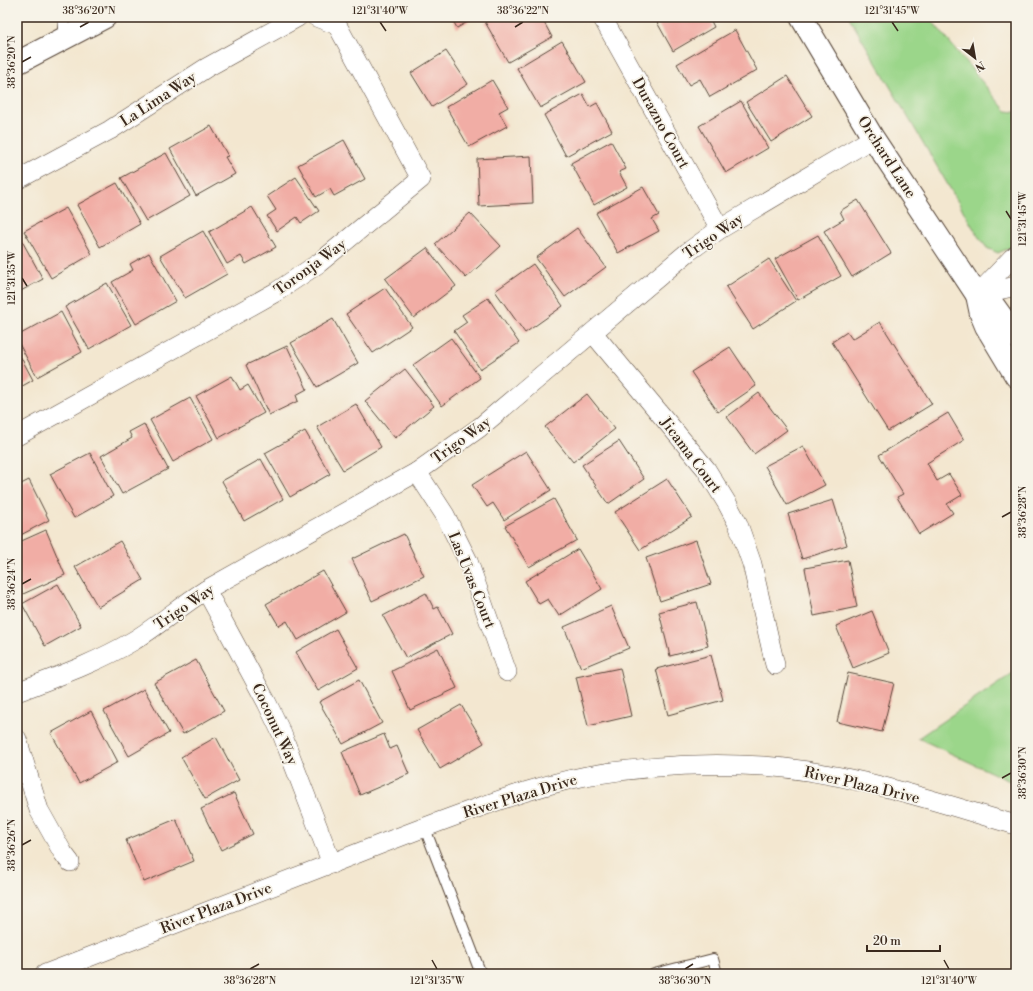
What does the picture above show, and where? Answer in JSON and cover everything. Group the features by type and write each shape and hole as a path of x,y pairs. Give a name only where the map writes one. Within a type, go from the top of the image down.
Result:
{"street":[{"path":"17,63 105,17"},
{"name":"La Lima Way","path":"17,180 110,130 206,68 298,17"},
{"name":"Toronja Way","path":"17,436 276,292 319,263 421,179 337,25 316,17"},
{"name":"Durazno Court","path":"602,17 720,229"},
{"name":"Orchard Lane","path":"801,17 873,138 977,295 981,314 986,326 1016,376"},
{"name":"Trigo Way","path":"17,692 104,657 134,641 206,590 417,472 479,428 688,252 720,229 873,138"},
{"path":"977,295 1016,255"},
{"path":"977,295 1016,286"},
{"name":"Orchard Lane","path":"977,295 994,306 1016,338"},
{"name":"Jicama Court","path":"593,332 706,469 728,505 738,524 752,564 775,665"},
{"name":"Las Uvas Court","path":"417,472 446,516 468,561 507,672"},
{"name":"Coconut Way","path":"206,590 267,703 282,734 332,864"},
{"path":"17,739 39,810 63,853 70,862"},
{"name":"River Plaza Drive","path":"45,974 332,864 424,826 518,794 584,777 651,767 696,764 764,766 831,775 876,785 1016,825"}],"lane":[{"path":"63,17 65,39"},
{"path":"424,826 481,974"},
{"path":"654,974 713,959 717,974"}],"green space":[{"path":"849,17 929,17 1006,111 1016,112 1016,245 998,253 987,248 978,236"},
{"path":"1016,671 1016,784 918,738"}],"building":[{"path":"451,17 476,17 457,28"},
{"path":"494,17 541,17 552,37 508,62 485,22"},
{"path":"654,17 709,17 714,27 673,51"},
{"path":"735,30 757,70 710,97 700,79 689,85 677,64"},
{"path":"562,41 586,82 540,108 517,68"},
{"path":"446,51 468,84 432,107 411,73"},
{"path":"787,76 812,116 771,142 746,102"},
{"path":"492,80 508,107 499,112 507,126 469,147 446,107"},
{"path":"583,94 590,107 597,103 612,131 566,156 544,115"},
{"path":"741,101 768,148 726,173 699,126"},
{"path":"211,126 228,156 225,157 235,174 196,196 170,149"},
{"path":"344,140 365,179 334,196 330,189 316,197 298,165"},
{"path":"611,141 626,169 619,172 627,187 594,205 571,163"},
{"path":"166,153 190,196 146,221 121,178"},
{"path":"531,156 533,203 479,206 477,159"},
{"path":"296,177 319,211 301,223 297,217 277,231 267,216 276,210 267,196"},
{"path":"117,183 140,224 100,247 77,205"},
{"path":"643,187 659,215 652,219 659,231 618,253 596,213"},
{"path":"858,200 891,253 852,277 824,231 844,219 840,211"},
{"path":"252,207 276,247 246,264 241,256 227,264 209,232"},
{"path":"66,208 92,254 51,278 24,231"},
{"path":"470,213 501,246 466,278 435,244"},
{"path":"577,228 606,267 565,297 536,258"},
{"path":"203,231 227,274 185,298 160,256"},
{"path":"17,232 43,279 17,293"},
{"path":"818,235 841,276 798,300 775,259"},
{"path":"427,248 456,286 414,318 385,279"},
{"path":"149,253 176,301 136,324 112,282 133,270 130,264"},
{"path":"769,259 796,301 753,329 726,287"},
{"path":"533,264 563,306 525,333 495,291"},
{"path":"107,283 131,325 89,349 65,307"},
{"path":"385,288 412,327 373,353 346,314"},
{"path":"488,298 519,343 480,369 454,331 467,322 462,315"},
{"path":"61,312 82,352 37,377 17,340 17,336"},
{"path":"333,319 358,363 317,387 291,343"},
{"path":"880,322 932,404 888,431 832,342 847,332 852,339"},
{"path":"451,338 480,378 442,406 413,365"},
{"path":"287,346 307,389 296,395 298,401 269,415 246,365"},
{"path":"730,347 756,386 718,412 691,372"},
{"path":"17,350 33,380 17,389"},
{"path":"405,369 434,406 395,438 365,401"},
{"path":"232,376 240,390 248,385 264,413 219,438 196,396"},
{"path":"759,393 787,430 754,454 727,417"},
{"path":"587,394 615,429 573,462 545,427"},
{"path":"190,398 213,439 173,462 150,420"},
{"path":"356,404 381,447 343,470 317,427"},
{"path":"948,413 964,440 927,463 937,481 949,474 962,495 947,504 953,513 919,534 897,497 903,494 879,455"},
{"path":"144,424 168,469 122,494 101,456 132,438 129,432"},
{"path":"305,431 330,474 290,497 265,453"},
{"path":"619,441 644,479 608,504 582,465"},
{"path":"803,446 825,485 787,505 765,466"},
{"path":"526,451 551,490 504,520 493,503 487,507 472,485"},
{"path":"90,453 113,496 74,518 50,474"},
{"path":"261,459 283,499 244,521 222,481"},
{"path":"667,479 692,517 640,550 615,512"},
{"path":"29,480 49,520 17,537 17,486"},
{"path":"554,499 577,540 529,567 505,526"},
{"path":"833,500 847,545 802,559 788,514"},
{"path":"46,530 65,575 23,594 17,580 17,543"},
{"path":"404,534 424,576 372,601 352,559"},
{"path":"696,540 711,584 660,601 646,558"},
{"path":"120,541 143,580 98,607 75,567"},
{"path":"578,549 602,589 559,616 548,599 539,604 525,581"},
{"path":"848,560 857,607 814,616 805,568"},
{"path":"323,571 346,612 298,640 287,621 279,626 266,604"},
{"path":"58,584 81,626 45,646 22,604"},
{"path":"426,593 434,609 438,607 452,634 406,658 383,616"},
{"path":"697,602 708,646 670,656 659,612"},
{"path":"611,606 629,648 581,668 564,627"},
{"path":"872,611 889,653 853,668 836,626"},
{"path":"336,629 358,668 318,691 296,652"},
{"path":"438,648 457,688 410,710 392,671"},
{"path":"711,655 723,700 668,715 656,669"},
{"path":"196,660 224,711 183,734 154,683"},
{"path":"620,668 631,716 588,726 576,677"},
{"path":"848,673 894,683 882,732 837,722"},
{"path":"359,680 382,723 343,744 319,702"},
{"path":"144,689 169,733 129,756 104,711"},
{"path":"461,705 484,743 440,769 417,730"},
{"path":"91,711 118,762 79,783 51,733"},
{"path":"384,734 390,749 397,746 409,774 360,795 342,752"},
{"path":"216,737 239,780 205,799 181,757"},
{"path":"234,793 253,834 221,850 201,809"},
{"path":"176,819 194,861 144,882 126,840"}]}
